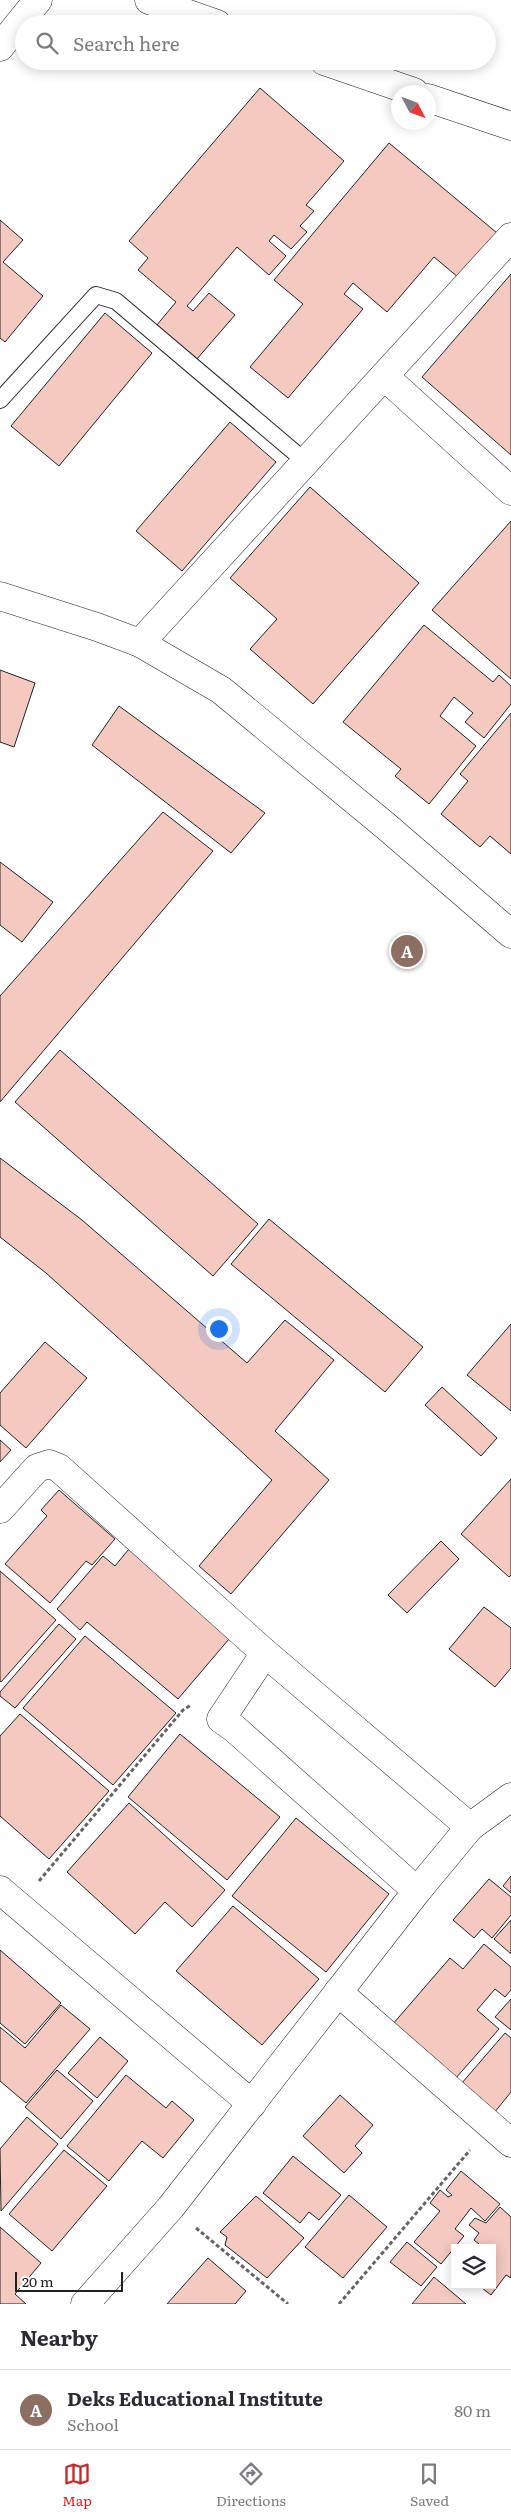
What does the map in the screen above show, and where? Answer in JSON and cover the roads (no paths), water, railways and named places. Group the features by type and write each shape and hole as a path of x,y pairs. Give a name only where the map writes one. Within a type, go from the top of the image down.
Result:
{"street":[{"path":"26,15 38,0"},
{"path":"149,0 192,15"},
{"path":"0,47 15,28"},
{"path":"350,70 394,85"},
{"path":"436,101 511,126"},
{"path":"140,643 511,237"},
{"path":"384,376 511,491"},
{"path":"0,596 97,626 140,643 220,690 387,827 511,934"},
{"path":"0,1509 37,1468 49,1464 59,1468 265,1654 470,1827"},
{"path":"265,1654 221,1719 235,1729 416,1891"},
{"path":"85,2304 171,2207 416,1891 470,1827 511,1797"},
{"path":"9,1898 252,2104"},
{"path":"338,1992 501,2134"}],"lane":[{"path":"0,400 96,295 116,301 306,462"}],"place":[{"name":"Deks Educational Institute","path":"407,951"}]}
